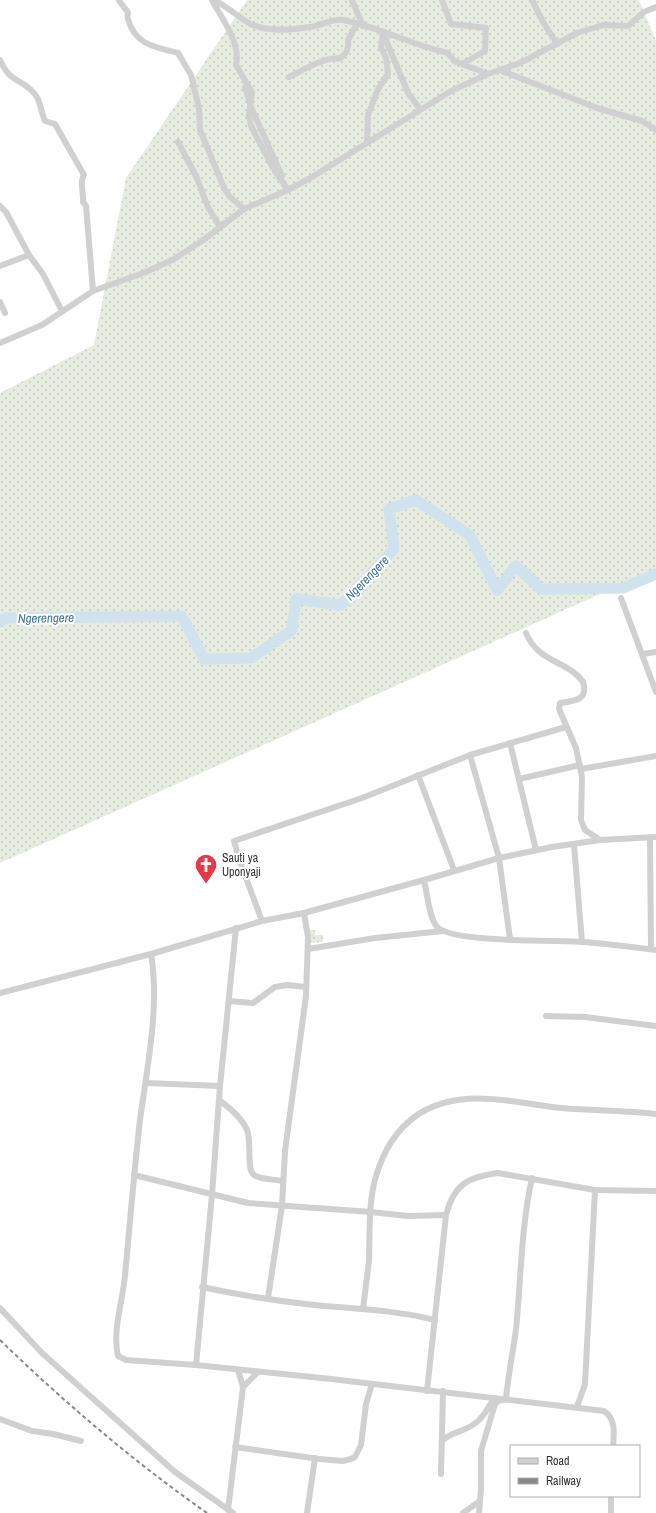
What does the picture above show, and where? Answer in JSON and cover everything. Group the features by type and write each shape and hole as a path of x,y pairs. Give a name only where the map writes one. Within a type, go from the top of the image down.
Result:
{"street":[{"path":"119,0 128,13 128,19 139,39 146,42 149,46 178,53 191,75 199,108 200,130 218,176 229,196 244,209"},
{"path":"213,0 239,54 236,65 244,81 252,92 249,122 255,136 288,190"},
{"path":"213,0 257,27 296,28 340,20 360,25 427,48 448,53 454,61 488,74"},
{"path":"352,0 360,25"},
{"path":"442,0 451,24 486,28 486,51 462,64"},
{"path":"532,0 543,22 557,44"},
{"path":"0,343 42,325 93,291 146,272 174,259 244,209 288,190 312,177 451,91 488,74 502,71 577,33 603,25 628,26 644,12 656,7"},
{"path":"289,77 315,64 329,59 339,59 344,56 349,45 348,40 360,25"},
{"path":"383,33 408,93 420,109"},
{"path":"367,142 368,115 378,89 388,74 386,58 381,47 383,33"},
{"path":"0,60 6,73 31,90 40,102 45,121 55,124 84,175 82,181 84,194 83,202 86,206 93,291"},
{"path":"502,71 597,108 642,121 656,130"},
{"path":"245,87 251,107 288,190"},
{"path":"178,142 196,176 208,207 220,227"},
{"path":"0,206 6,212 29,255 43,274 62,311"},
{"path":"0,266 29,255"},
{"path":"0,302 5,313"},
{"path":"621,598 656,692"},
{"path":"526,633 537,651 569,671 583,682 584,691 576,702 560,703 558,706 576,748 580,767 582,777 581,820 585,830 600,840"},
{"path":"642,654 656,652"},
{"path":"262,921 239,860 234,841 362,798 470,755 566,727"},
{"path":"510,743 536,850"},
{"path":"470,755 498,858 510,939"},
{"path":"519,779 580,767 656,756"},
{"path":"418,775 454,870"},
{"path":"0,993 152,954 262,921 304,913 498,858 536,850 600,840 653,837 654,950 582,942 466,936 443,931 374,938 308,949"},
{"path":"574,844 582,942"},
{"path":"424,880 432,919 443,931"},
{"path":"268,1298 282,1206 282,1181 306,987 308,936 304,913"},
{"path":"196,1365 202,1287 212,1195 220,1086 236,928"},
{"path":"152,954 154,986 146,1083 134,1176 125,1278 116,1347 118,1356 126,1360 196,1365 427,1391 443,1391 604,1411 610,1415 613,1421 613,1445"},
{"path":"229,1000 253,1003 275,987 286,985 306,987"},
{"path":"546,1016 584,1017 656,1026"},
{"path":"146,1083 220,1086"},
{"path":"363,1309 371,1212 376,1177 387,1148 401,1127 414,1116 438,1103 454,1099 489,1099 562,1108 656,1114"},
{"path":"219,1100 240,1119 247,1129 250,1141 251,1171 254,1175 282,1181"},
{"path":"427,1391 446,1215 454,1192 466,1181 484,1175 498,1173 595,1190 656,1191"},
{"path":"134,1176 248,1203 408,1216 446,1215"},
{"path":"506,1399 507,1381 516,1331 527,1208 532,1178"},
{"path":"577,1407 584,1384 595,1190"},
{"path":"202,1287 312,1305 411,1314 435,1320"},
{"path":"0,1308 42,1353 80,1388 175,1472 230,1512"},
{"path":"230,1512 235,1447 242,1387 238,1370"},
{"path":"242,1387 258,1372"},
{"path":"235,1447 343,1461 355,1457 361,1445 366,1404 372,1384"},
{"path":"441,1474 443,1391"},
{"path":"442,1441 447,1436 466,1429 476,1423 494,1398"},
{"path":"479,1513 480,1457 483,1443 495,1404 498,1400 506,1399"},
{"path":"0,1419 32,1431 53,1434 80,1441"},
{"path":"306,1513 315,1458"},
{"path":"611,1497 611,1513"},
{"path":"463,1513 480,1501"}],"shaded area":[{"path":"247,0 639,0 656,41 656,569 0,863 0,393 94,345 126,178"},
{"path":"310,930 315,930 315,935 323,935 323,942 310,943"}],"waterway":[{"name":"Ngerengere","path":"0,621 6,618 182,616 204,659 251,658 292,630 296,599 341,605 394,549 389,509 416,500 470,535 497,590 516,566 541,589 623,588 656,574"}],"railway":[{"path":"0,1340 100,1431 207,1513"}],"place":[{"name":"Sauti ya Uponyaji","path":"206,884"}]}
